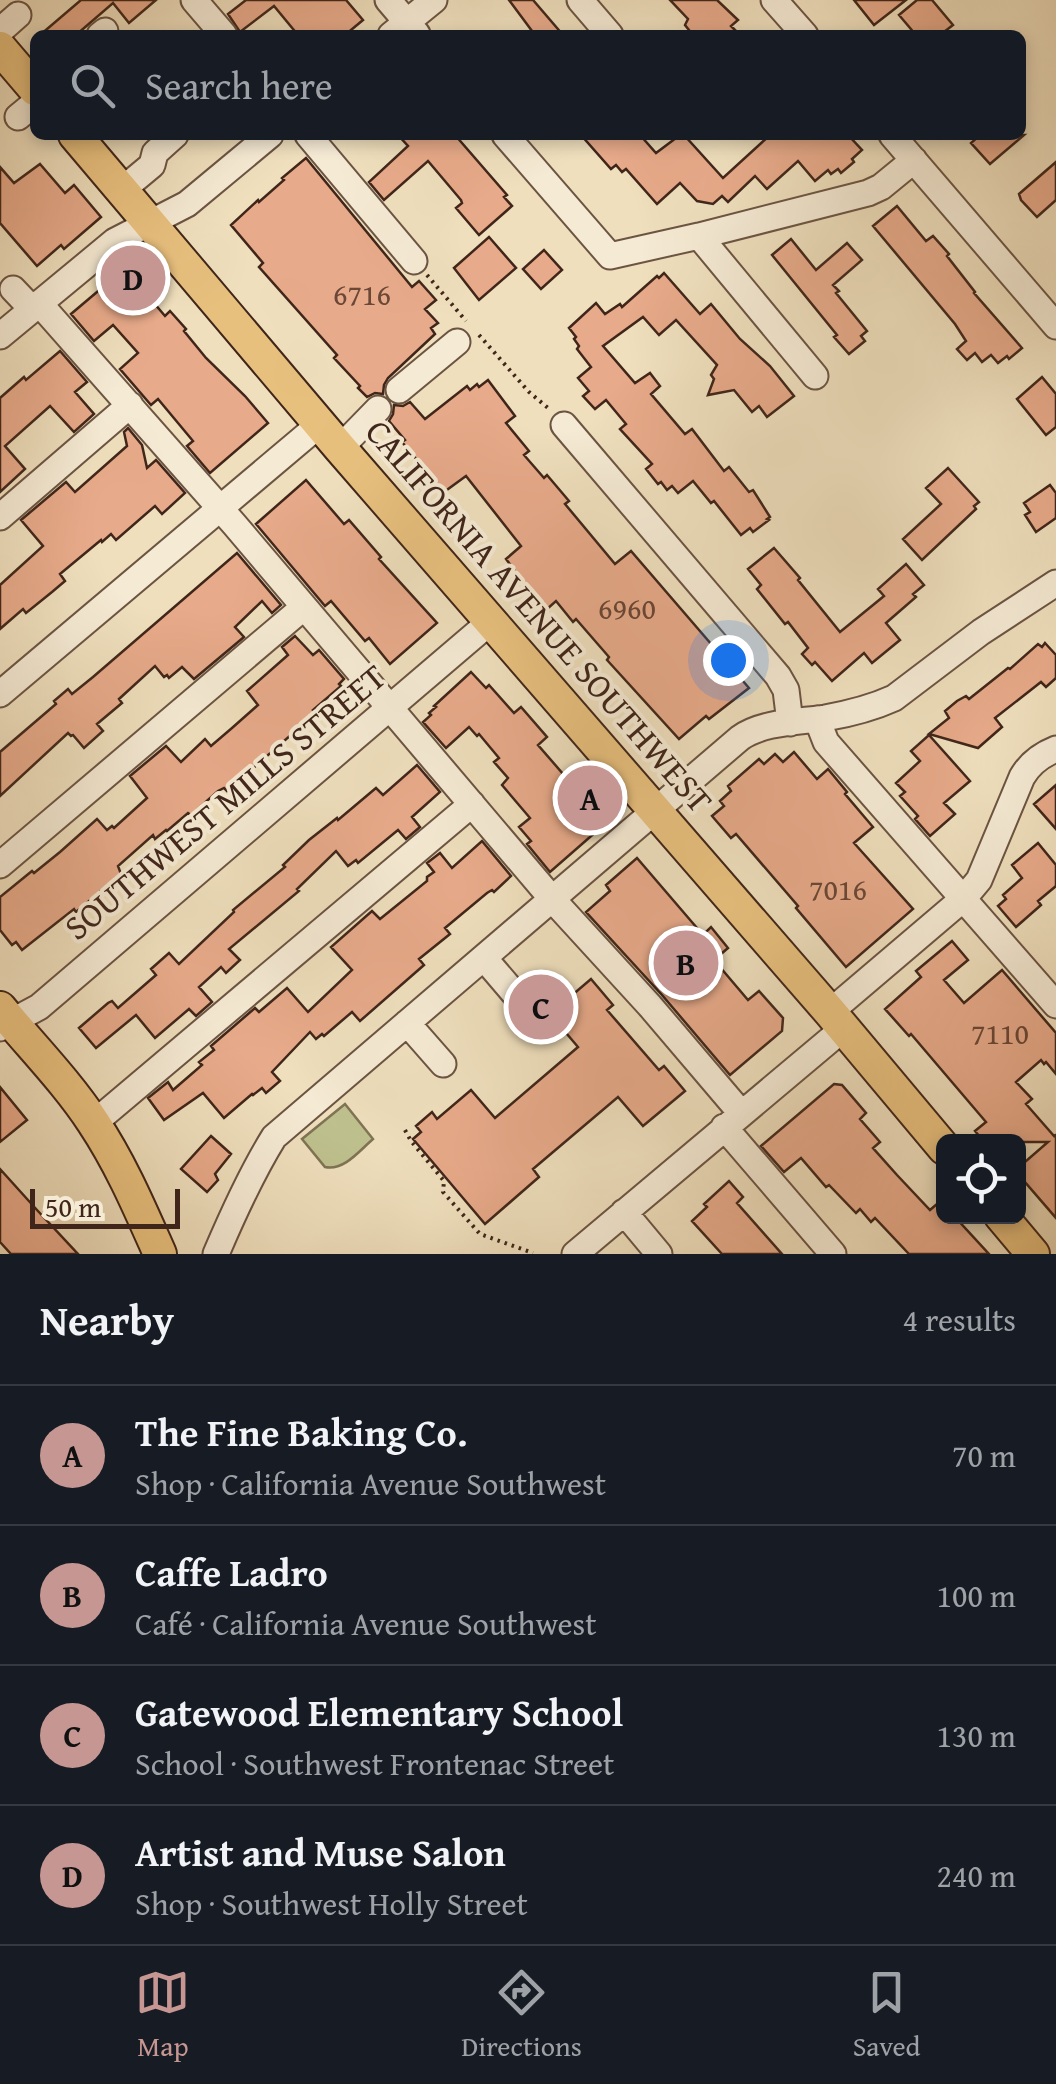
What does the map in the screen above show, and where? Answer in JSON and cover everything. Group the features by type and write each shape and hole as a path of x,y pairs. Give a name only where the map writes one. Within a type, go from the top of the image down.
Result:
{"main road":[{"path":"0,48 29,103"},
{"name":"CALIFORNIA AVENUE SOUTHWEST","path":"79,140 936,1138"},
{"path":"4,1019 94,1124 126,1176 160,1254"},
{"path":"1008,1224 1033,1254"}],"street":[{"path":"194,0 220,30"},
{"path":"388,0 404,30"},
{"path":"406,30 434,0"},
{"path":"580,0 606,30"},
{"path":"774,0 800,30"},
{"path":"122,190 152,165 155,152 169,140"},
{"path":"2,332 115,242 187,204 264,140"},
{"path":"312,140 414,261"},
{"path":"509,140 610,256 868,193 914,160"},
{"path":"896,140 1056,326"},
{"path":"699,236 815,376"},
{"path":"13,288 130,406 553,900 650,1006 834,1254"},
{"path":"399,390 457,342"},
{"path":"0,517 130,406"},
{"path":"0,694 220,508 330,436 378,410"},
{"path":"564,426 778,676 786,690 790,724"},
{"path":"216,1254 274,1137 748,733 894,698 981,632 1056,583"},
{"path":"0,865 304,607"},
{"name":"SOUTHWEST MILLS STREET","path":"4,1019 39,1007 490,622"},
{"path":"817,719 826,742 1056,1005"},
{"path":"575,1254 733,1120 964,898 979,880 1029,765 1056,750"},
{"path":"94,1124 472,804"},
{"path":"484,958 519,1000"},
{"path":"408,1023 443,1064"},
{"path":"624,1212 659,1254"}],"path":[{"path":"414,261 540,403 558,414 573,417 564,426"},
{"path":"405,1130 444,1180 443,1192 480,1234 533,1252"}],"green space":[{"path":"345,1104 373,1139 345,1163 325,1167 302,1139"}],"building":[{"path":"81,0 156,0 129,23 113,3 82,30 46,30"},
{"path":"246,0 346,0 363,20 351,30 294,30 274,6 239,30 228,14"},
{"path":"509,0 533,0 559,30 531,30"},
{"path":"670,0 717,0 738,20 731,26 735,30 689,30 685,25 688,19"},
{"path":"854,0 906,0 874,25"},
{"path":"917,0 932,0 953,25 946,30 912,30 899,15"},
{"path":"403,140 459,140 512,206 479,235 456,208 461,200 428,161 384,200 369,182 408,146"},
{"path":"585,140 644,140 656,153 673,140 689,140 723,178 765,140 853,140 862,150 841,173 838,169 831,174 828,170 815,181 798,161 767,189 755,176 728,202 722,196 713,204 697,201 680,183 657,204 626,169 622,172 616,165 611,169"},
{"path":"974,140 1018,140 990,164 971,143"},
{"path":"306,158 412,287 419,281 436,300 425,309 438,323 431,328 435,334 388,378 383,394 367,397 358,388 334,358 337,355 259,267 263,263 231,225"},
{"path":"1056,162 1056,200 1037,217 1019,194"},
{"path":"40,164 65,193 74,185 101,217 37,266 0,223 0,167 14,183"},
{"path":"897,206 926,241 933,236 949,254 974,293 1022,348 1009,359 1007,356 998,363 991,355 982,362 975,353 967,360 957,349 966,341 955,324 873,226"},
{"path":"489,237 516,268 479,300 454,268"},
{"path":"791,239 816,270 847,243 862,260 833,285 867,331 861,336 865,341 849,354 772,255"},
{"path":"544,250 562,270 541,289 523,269"},
{"path":"136,259 154,280 143,290 165,316 170,311 206,358 268,423 210,473 187,446 193,441 158,399 151,405 120,369 138,353 113,325 94,341 71,314"},
{"path":"664,273 700,314 711,304 794,396 767,417 759,406 752,412 734,390 708,395 717,365 676,320 659,335 643,317 603,346 635,383 650,373 660,386 651,394 685,434 692,429 724,471 729,467 749,492 753,490 770,517 753,532 750,528 741,535 693,481 678,493 672,486 667,490 661,482 658,484 646,469 652,464 620,429 626,424 606,400 595,409 583,396 589,391 578,378 591,367 577,349 576,337 569,328 596,303 605,314 620,304 622,307"},
{"path":"60,351 87,382 75,392 94,414 74,432 50,406 5,446 25,469 0,492 0,398"},
{"path":"1042,377 1056,394 1056,427 1046,435 1017,399"},
{"path":"488,380 515,416 506,423 529,451 524,455 569,501 565,504 615,564 631,551 749,688 679,739 607,660 609,657 576,619 573,622 556,601 546,610 529,590 506,559 521,546 466,476 444,492 389,421 394,405 410,402 425,419 467,386 470,390"},
{"path":"128,428 142,445 147,468 156,460 185,493 162,514 155,506 116,540 111,534 101,540 60,574 65,581 0,629 0,585 43,546 21,520 66,482 75,492 127,446 124,432"},
{"path":"948,468 979,502 922,560 903,539 941,504 926,488"},
{"path":"306,480 344,524 349,520 437,623 390,664 331,601 325,606 256,524"},
{"path":"1050,485 1056,493 1056,518 1036,532 1025,515 1030,512 1024,503"},
{"path":"774,548 840,632 884,596 878,589 906,564 924,585 886,623 900,640 872,663 864,653 832,681 802,654 808,648 757,589 761,585 748,569"},
{"path":"237,553 281,605 272,613 262,601 235,627 244,637 194,679 182,667 169,678 164,677 155,666 97,724 103,731 84,748 68,733 0,796 0,752 68,689 72,694"},
{"path":"295,636 313,655 319,650 344,679 341,686 227,791 218,791 191,815 188,813 155,839 153,835 118,866 121,874 76,912 74,909 22,950 16,942 12,945 0,930 0,897 97,819 107,830 114,828 147,798 130,776 166,746 181,762 205,739 211,746 258,705 247,691 288,655 282,647"},
{"path":"1045,643 1056,655 1056,678 1046,687 1041,682 995,718 1002,727 978,748 929,734 949,718 945,711 957,701 966,696 969,699 1038,644 1042,647"},
{"path":"471,672 486,688 489,685 514,713 521,707 547,737 538,745 570,782 579,774 614,816 550,872 527,844 531,841 519,827 530,818 502,785 508,778 494,762 499,758 479,734 469,727 446,748 423,722 434,706"},
{"path":"929,735 970,781 944,803 955,814 930,836 900,796 905,792 896,783 920,761 911,751"},
{"path":"794,752 817,779 828,769 847,792 873,827 854,843 913,909 846,967 736,834 731,838 712,816 724,806 720,801 731,791 728,786 759,759 764,764 775,754 783,762"},
{"path":"417,765 440,792 412,817 420,827 406,839 398,830 358,863 356,860 348,866 336,851 299,891 229,949 240,960 226,973 221,967 199,987 212,1002 196,1016 189,1009 155,1038 136,1015 96,1048 79,1028 108,1003 112,1001 118,1008 156,975 151,969 169,953 179,964 309,840 376,788 383,795"},
{"path":"1056,785 1056,829 1034,804"},
{"path":"482,841 511,876 445,928 450,934 419,959 424,965 360,1021 352,1012 324,1036 316,1039 310,1032 272,1072 280,1081 266,1093 262,1088 224,1118 203,1093 164,1120 148,1098 168,1082 173,1090 202,1065 199,1062 214,1050 211,1046 255,1008 259,1012 287,988 308,1012 352,970 331,947 372,911 380,919 427,881 434,872 427,863 440,853 452,868"},
{"path":"1038,843 1056,865 1056,886 1016,927 998,906 1006,899 1003,895 1022,878 1012,865"},
{"path":"637,858 703,935 711,927 728,948 714,960 748,1000 759,991 783,1018 782,1031 730,1075 586,912 610,891 606,885"},
{"path":"952,941 968,960 944,980 964,1003 1002,970 1056,1033 1056,1074 1041,1060 1016,1082 1032,1099 1026,1104 1056,1135 1056,1218 1026,1183 1026,1161 1048,1142 1026,1142 1026,1134 977,1134 975,1131 986,1122 885,1009 921,977 916,971"},
{"path":"591,979 613,1005 607,1010 659,1070 664,1066 685,1091 643,1126 618,1097 533,1169 539,1177 485,1224 413,1139 421,1132 416,1126 432,1112 437,1119 471,1090 495,1118 578,1047 550,1014"},
{"path":"834,1084 842,1085 866,1113 860,1119 880,1142 873,1148 930,1210 936,1205 936,1224 961,1224 989,1254 909,1254 875,1218 871,1222 860,1209 856,1213 829,1185 826,1187 801,1158 784,1172 761,1146"},
{"path":"0,1087 27,1120 0,1142"},
{"path":"211,1136 231,1154 207,1192 181,1169"},
{"path":"0,1169 78,1254 11,1254 0,1242"},
{"path":"729,1181 743,1197 737,1203 782,1254 722,1254 692,1221"}],"place":[{"name":"Artist and Muse Salon","path":"133,278"},
{"name":"The Fine Baking Co.","path":"590,798"},
{"name":"Caffe Ladro","path":"686,963"},
{"name":"Gatewood Elementary School","path":"541,1007"}]}
